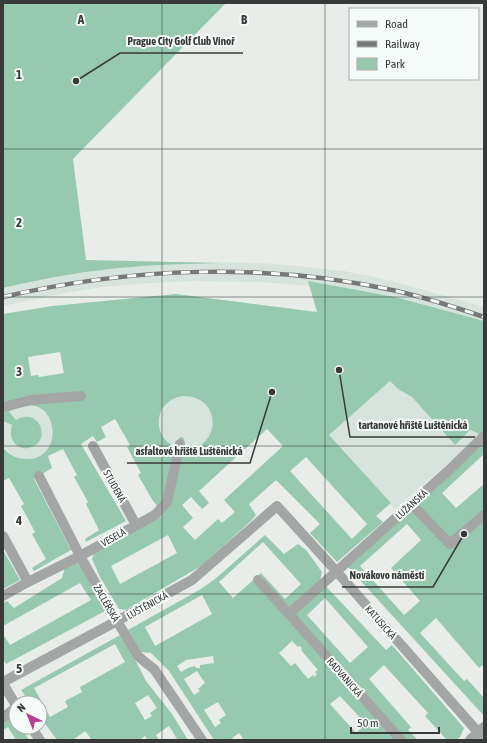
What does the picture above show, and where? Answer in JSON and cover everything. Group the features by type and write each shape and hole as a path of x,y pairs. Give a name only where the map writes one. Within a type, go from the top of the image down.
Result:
{"street":[{"path":"3,407 30,400 81,396"},
{"name":"LUŽANSKÁ","path":"337,572 484,436"},
{"name":"VESELÁ","path":"3,596 155,515 167,502 180,444"},
{"name":"STUDENÁ","path":"93,446 136,525"},
{"name":"ŽACLÉŘSKÁ","path":"39,476 80,556 138,656 154,669 202,740"},
{"path":"411,504 450,544 484,516"},
{"name":"KATUSICKÁ","path":"277,506 482,733"},
{"name":"LUŠTĚNICKÁ","path":"3,683 192,580 277,506"},
{"path":"3,536 28,582"},
{"path":"290,614 337,572"},
{"name":"RADVANICKÁ","path":"258,580 290,614 401,740"},
{"path":"3,683 10,695"},
{"path":"470,740 482,733"}],"shaded area":[{"path":"194,262 288,265 344,271 370,276 484,307 484,326 311,286 260,282 193,281 102,287 3,306 3,288 14,285 100,270"},
{"path":"390,381 398,389 412,397 455,445 470,430 481,435 394,510 391,503 329,435"},
{"path":"186,396 196,398 205,404 211,413 213,423 211,433 205,442 196,448 186,450 176,448 167,442 161,433 159,423 161,413 167,404 176,398"},
{"path":"29,405 38,408 47,415 52,425 53,436 49,448 43,454 35,458 23,459 11,455 3,446 3,419 13,409"}],"green space":[{"path":"3,3 226,3 73,159 86,260 221,263 117,268 84,272 3,288"},
{"path":"308,281 395,297 484,321 484,436 470,430 455,445 412,397 398,389 390,381 329,435 391,503 376,516 383,522 337,562 310,533 320,524 276,480 249,504 256,515 251,521 201,566 126,610 119,609 100,577 92,559 95,551 161,517 163,512 153,501 138,475 141,473 127,447 130,445 115,419 101,427 106,437 97,442 93,436 81,444 126,521 86,542 85,539 99,530 86,504 88,502 74,477 77,475 63,449 48,456 52,468 34,479 71,550 34,571 32,568 46,559 32,534 35,532 21,506 24,504 9,478 3,481 3,447 13,456 20,458 27,459 39,456 47,450 52,440 52,430 50,420 44,411 36,406 24,406 9,412 16,420 24,417 30,417 36,420 40,425 42,430 39,442 29,448 24,448 19,447 13,440 11,436 12,425 3,421 3,412 9,407 3,402 3,314 52,306 176,294 317,312","holes":["60,352 64,373 39,377 38,375 31,376 28,357","183,396 196,398 206,405 211,413 213,423 211,433 205,442 196,447 183,449 184,438 180,437 175,447 167,442 159,427 159,418 166,404","267,429 283,446 224,500 235,512 222,523 218,519 195,540 183,527 193,518 182,505 191,497 202,509 209,503 199,491","306,457 367,524 352,539 290,471","168,535 177,553 120,584 111,566"]},
{"path":"484,442 484,454 442,493 456,508 484,484 484,666 483,665 479,668 436,618 420,633 464,681 467,679 484,698 484,716 348,567","holes":["407,524 421,540 391,568 420,601 404,615 360,566"]},
{"path":"265,535 284,554 298,544 306,550 322,572 320,580 386,650 392,645 464,728 460,737 456,740 447,740 425,716 428,713 384,665 369,679 411,727 408,730 418,740 244,740 239,733 230,740 214,740 169,671 151,653 141,652 128,630 201,589 215,579","holes":["263,542 301,584 285,599 261,573 233,598 219,582","202,595 212,614 155,646 145,627","325,598 368,647 350,663 307,615","292,641 298,647 300,646 302,649 301,650 318,670 315,672 317,674 314,677 313,675 308,679 295,663 291,666 279,653","213,656 214,663 200,665 200,668 196,668 195,666 190,667 181,672 177,666 186,660","197,671 205,683 198,689 200,691 194,695 184,679","340,696 366,724 356,733 330,704","218,702 226,715 219,720 221,723 215,727 204,710"]},
{"path":"3,550 20,580 3,589"},
{"path":"76,562 82,566 107,610 6,664 3,659 3,634 10,645 91,600 80,583 3,626 3,603 7,601 14,608 62,578 65,567"},
{"path":"122,634 146,681 172,714 188,740 177,740 169,726 156,735 159,740 148,740 145,736 139,740 92,740 85,731 73,740 57,740 48,728 48,713 50,717 68,707 65,701 82,692 80,687 125,662 115,644 34,688 38,695 24,695 21,690","holes":["148,695 157,708 150,713 152,716 145,720 135,703"]},
{"path":"8,720 8,727 3,730 3,724"},
{"path":"13,735 26,735 29,740 16,740"}],"railway":[{"path":"3,297 101,279 150,274 249,272 299,275 397,291 484,317"}],"place":[{"name":"Prague City Golf Club Vinoř","path":"76,81"},
{"name":"tartanové hřiště Luštěnická","path":"339,370"},
{"name":"asfaltové hřiště Luštěnická","path":"272,392"},
{"name":"Novákovo náměstí","path":"464,534"}]}
